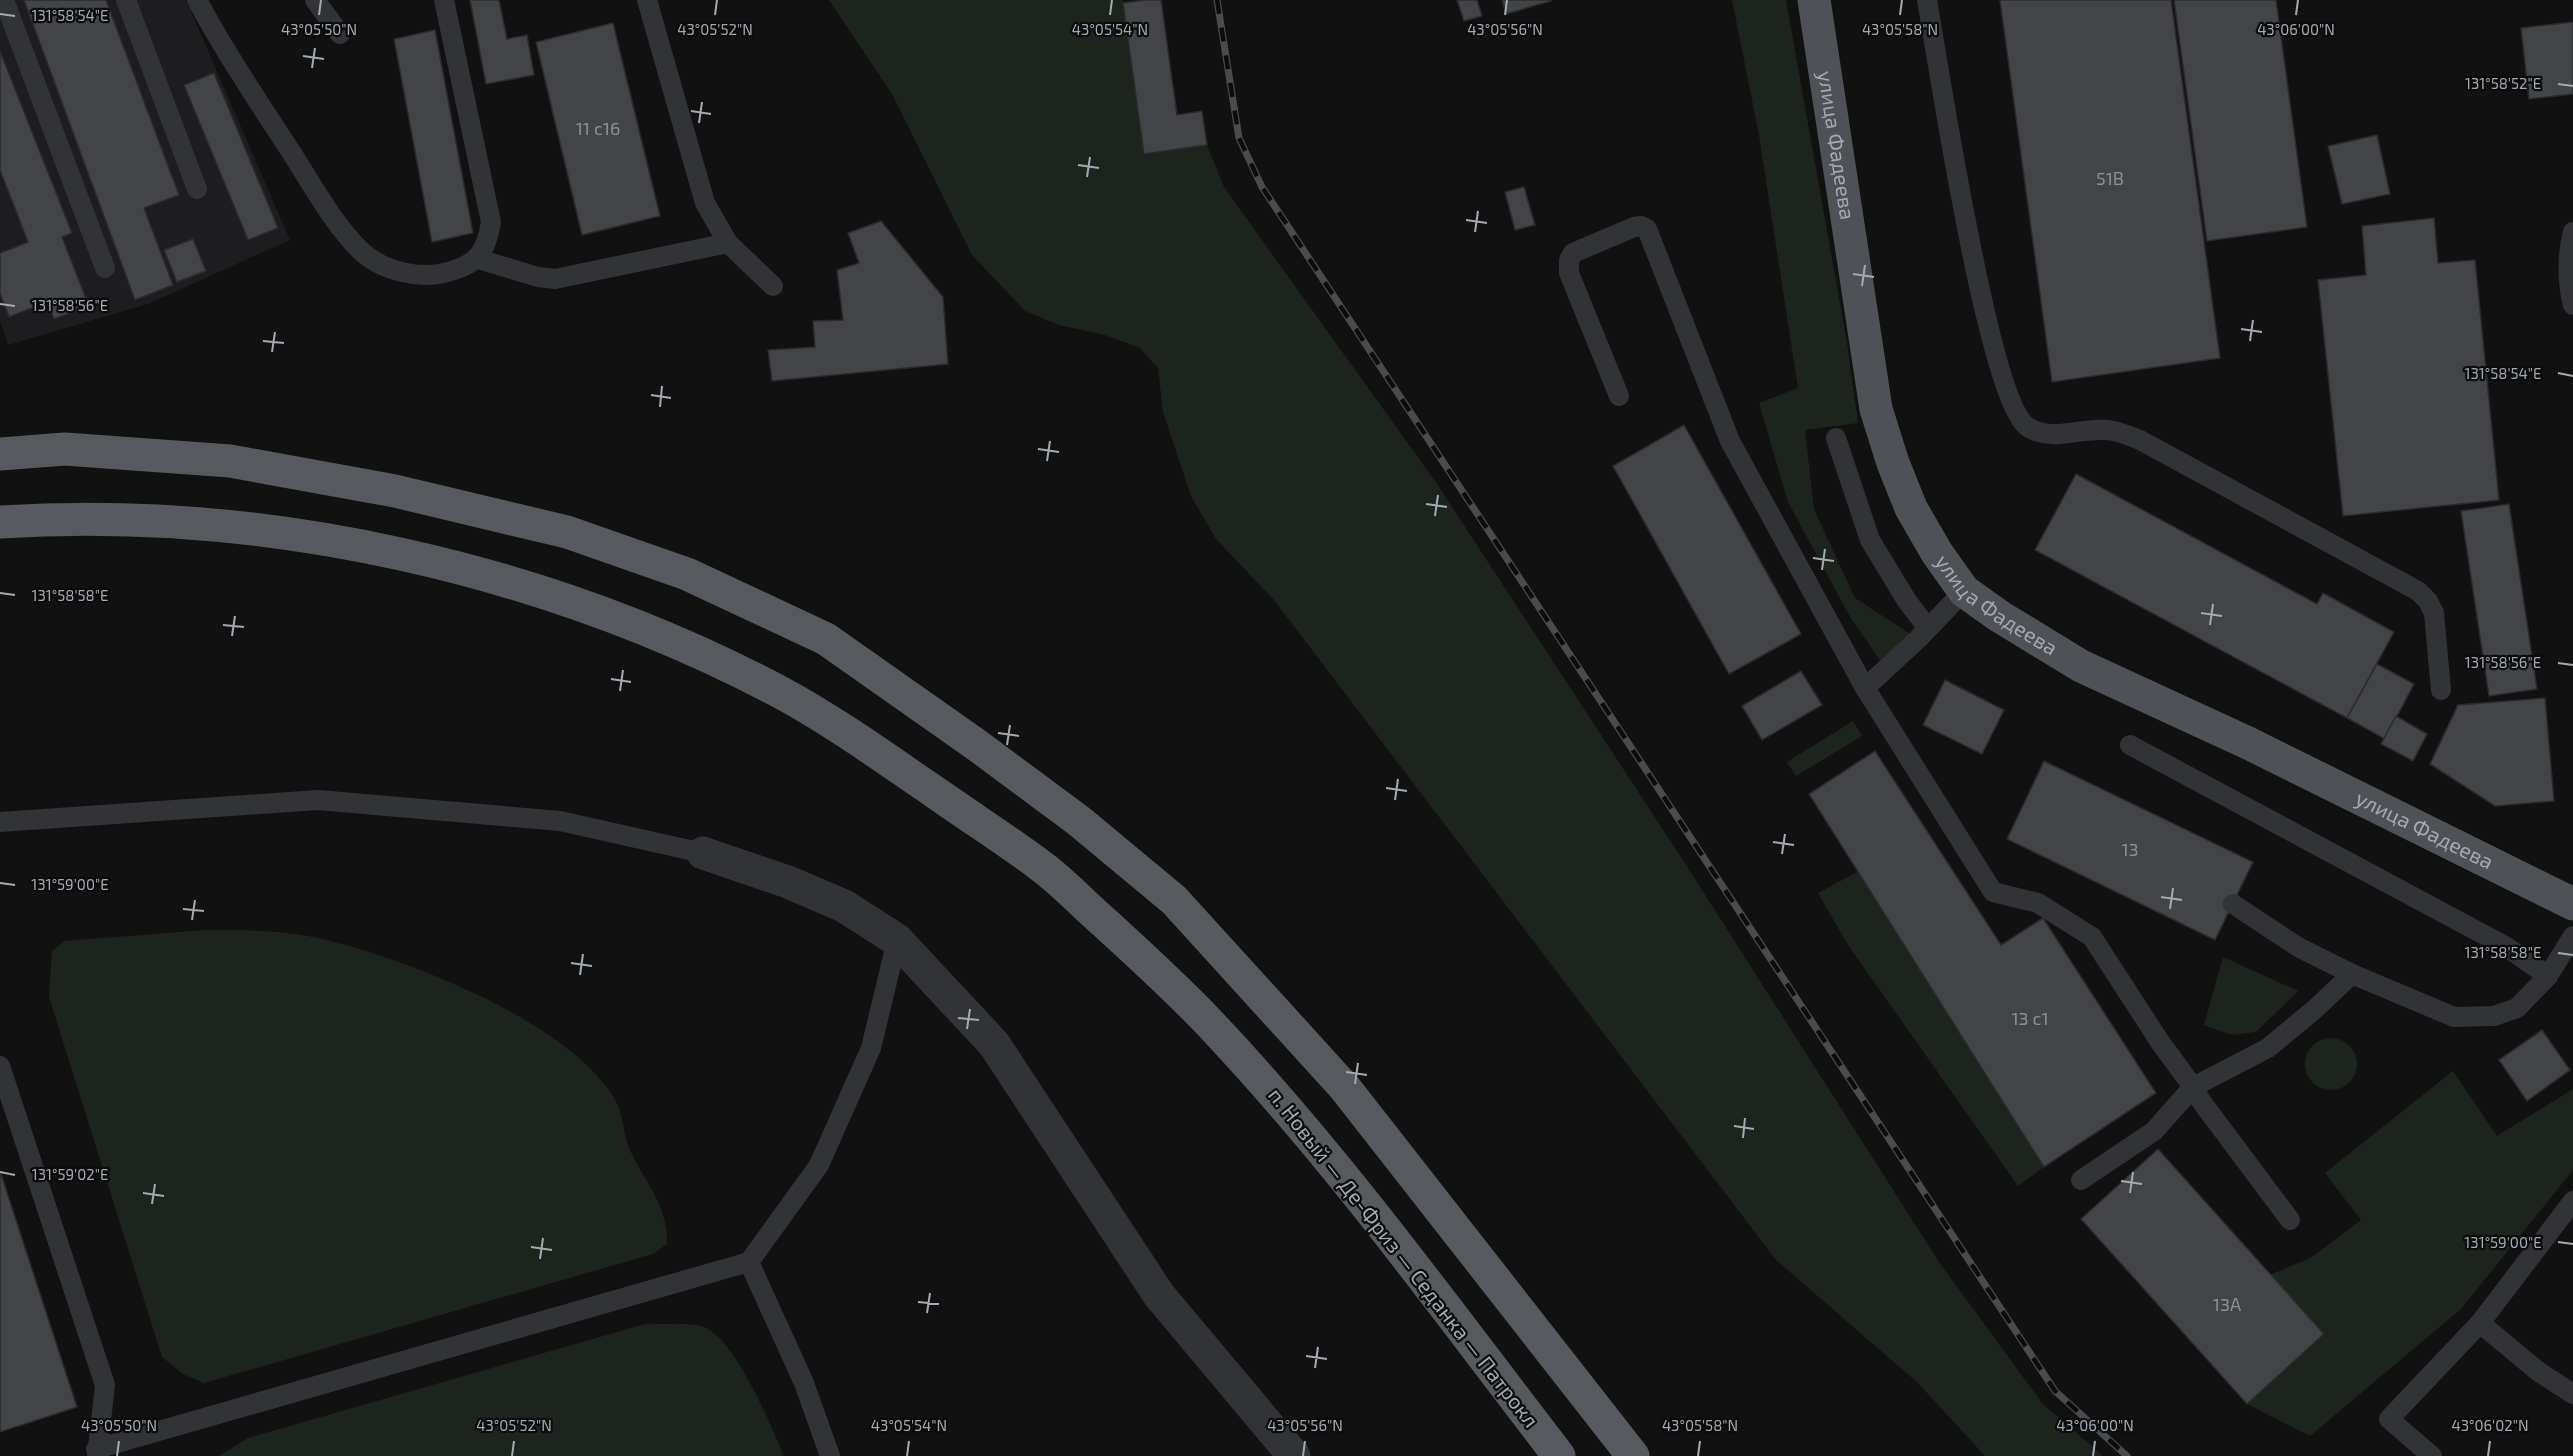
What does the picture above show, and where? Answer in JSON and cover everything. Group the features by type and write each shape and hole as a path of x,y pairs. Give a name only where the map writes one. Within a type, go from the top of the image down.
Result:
{"highway":[{"path":"0,454 65,449 230,461 394,491 567,532 687,574 825,639 978,746 1070,814 1174,900 1345,1088 1633,1456"},
{"name":"п. Новый — Де-Фриз — Седанка — Патрокл","path":"0,522 59,518 225,525 388,549 558,597 632,624 789,698 858,740 1044,868 1140,955 1214,1028 1309,1133 1559,1456"}],"main road":[{"name":"улица Фадеева","path":"1814,0 1876,409 1893,463 1911,508 1937,553 1964,591 1999,616 2081,666 2248,743 2573,904"}],"street":[{"path":"703,853 788,882 844,906 897,940 993,1044 1160,1295 1294,1456"}],"lane":[{"path":"4,0 105,268"},
{"path":"126,0 196,189"},
{"path":"197,0 218,40 333,218 363,252 384,267 407,273 443,273 459,269 478,259 488,240 492,222 444,0"},
{"path":"315,0 340,34"},
{"path":"648,0 705,203 728,243 773,286"},
{"path":"1927,0 1978,290 2013,408 2027,427 2052,435 2113,430 2140,440 2418,591 2428,601 2434,613 2440,690"},
{"path":"1619,396 1569,273 1569,260 1574,253 1634,226 1641,226 1647,229 1730,441 1864,688 1993,892 2038,903 2092,937 2201,1101 2290,1220"},
{"path":"2573,232 2569,247 2569,290 2573,305"},
{"path":"478,259 538,277 555,279 728,243"},
{"path":"1836,438 1870,540 1907,601 1927,627"},
{"path":"1864,688 1918,639 1927,627 1964,591"},
{"path":"2130,745 2505,946 2548,976"},
{"path":"0,822 318,800 560,821 703,853"},
{"path":"2232,904 2298,946 2352,974 2454,1017 2494,1016 2517,1008 2548,976 2573,936"},
{"path":"0,1065 105,1385 96,1452 749,1262 819,1165 871,1048 897,940"},
{"path":"2081,1180 2154,1131 2193,1087 2268,1048 2352,974"},
{"path":"2432,1456 2389,1419 2480,1323 2573,1201"},
{"path":"749,1262 804,1383 830,1456"},
{"path":"2480,1323 2539,1372 2573,1394"}],"shaded area":[{"path":"0,0 186,0 290,240 148,304 8,345 0,321"},
{"path":"829,0 1123,0 1144,154 1207,145 1224,187 1437,484 1688,868 1939,1262 2042,1403 2103,1456 1985,1456 1918,1383 1776,1260 1274,600 1216,539 1191,496 1163,412 1158,368 1140,348 1105,335 1059,325 1025,311 972,255 892,94"},
{"path":"1732,0 1786,0 1847,343 1858,423 1805,430 1814,509 1855,598 1918,639 1885,668 1849,615 1788,502 1759,403 1798,388 1759,135"},
{"path":"1853,721 1862,736 1796,776 1787,762"},
{"path":"1859,871 2044,1167 2018,1186 1848,945 1818,893"},
{"path":"205,930 297,934 362,950 442,979 484,998 524,1019 560,1043 590,1069 613,1096 621,1115 629,1148 664,1217 667,1244 653,1254 204,1383 183,1374 162,1357 49,997 52,951 65,941"},
{"path":"2223,957 2298,991 2256,1032 2232,1035 2204,1025"},
{"path":"2331,1038 2345,1042 2353,1050 2357,1064 2353,1078 2345,1086 2331,1090 2317,1086 2309,1078 2305,1064 2309,1050 2317,1042"},
{"path":"2453,1071 2497,1136 2573,1089 2573,1170 2461,1309 2310,1436 2247,1404 2324,1335 2270,1275 2312,1257 2361,1220 2325,1173"},
{"path":"645,1324 694,1325 714,1333 726,1345 750,1383 784,1456 219,1456 248,1438"}],"building":[{"path":"24,0 106,0 179,195 144,208 173,285 135,300"},
{"path":"470,0 499,0 507,39 527,35 534,75 486,84"},
{"path":"1161,0 1177,115 1202,111 1207,145 1144,154 1123,3"},
{"path":"1457,0 1477,0 1482,16 1464,21"},
{"path":"1502,0 1550,0 1551,1 1506,14"},
{"path":"2000,0 2171,0 2220,358 2052,382"},
{"path":"2174,0 2276,0 2307,227 2207,241"},
{"path":"2573,22 2573,94 2529,99 2521,28"},
{"path":"613,23 660,216 582,235 536,42"},
{"path":"435,30 473,233 432,242 394,39"},
{"path":"0,51 72,233 62,237 89,306 54,319 47,302 9,317 0,293 0,253 28,242 0,170"},
{"path":"214,73 278,228 248,240 184,85"},
{"path":"2377,135 2390,194 2342,204 2328,146"},
{"path":"1524,187 1535,225 1515,230 1505,192"},
{"path":"2434,218 2438,263 2475,260 2499,500 2343,516 2318,280 2366,275 2362,226"},
{"path":"881,221 943,297 948,364 772,381 768,350 815,347 813,321 843,320 837,270 859,263 848,233"},
{"path":"193,239 206,271 177,282 164,250"},
{"path":"1684,425 1801,634 1729,674 1613,466"},
{"path":"2076,474 2317,604 2323,593 2394,632 2347,718 2035,550"},
{"path":"2509,504 2537,689 2489,696 2461,511"},
{"path":"2377,664 2414,684 2385,739 2347,718"},
{"path":"1801,671 1822,705 1762,740 1742,706"},
{"path":"1945,680 2004,710 1982,754 1923,725"},
{"path":"2545,698 2554,801 2495,806 2430,764 2458,705"},
{"path":"2396,716 2427,734 2413,761 2381,744"},
{"path":"1875,751 2001,945 2043,918 2156,1093 2044,1167 1809,794"},
{"path":"2044,761 2253,862 2215,940 2007,839"},
{"path":"2542,1030 2570,1070 2527,1101 2499,1060"},
{"path":"2158,1149 2324,1334 2247,1404 2081,1219"},
{"path":"0,1171 77,1407 0,1432"}],"railway":[{"path":"1217,0 1239,138 1262,187 2055,1391 2127,1456"}]}
